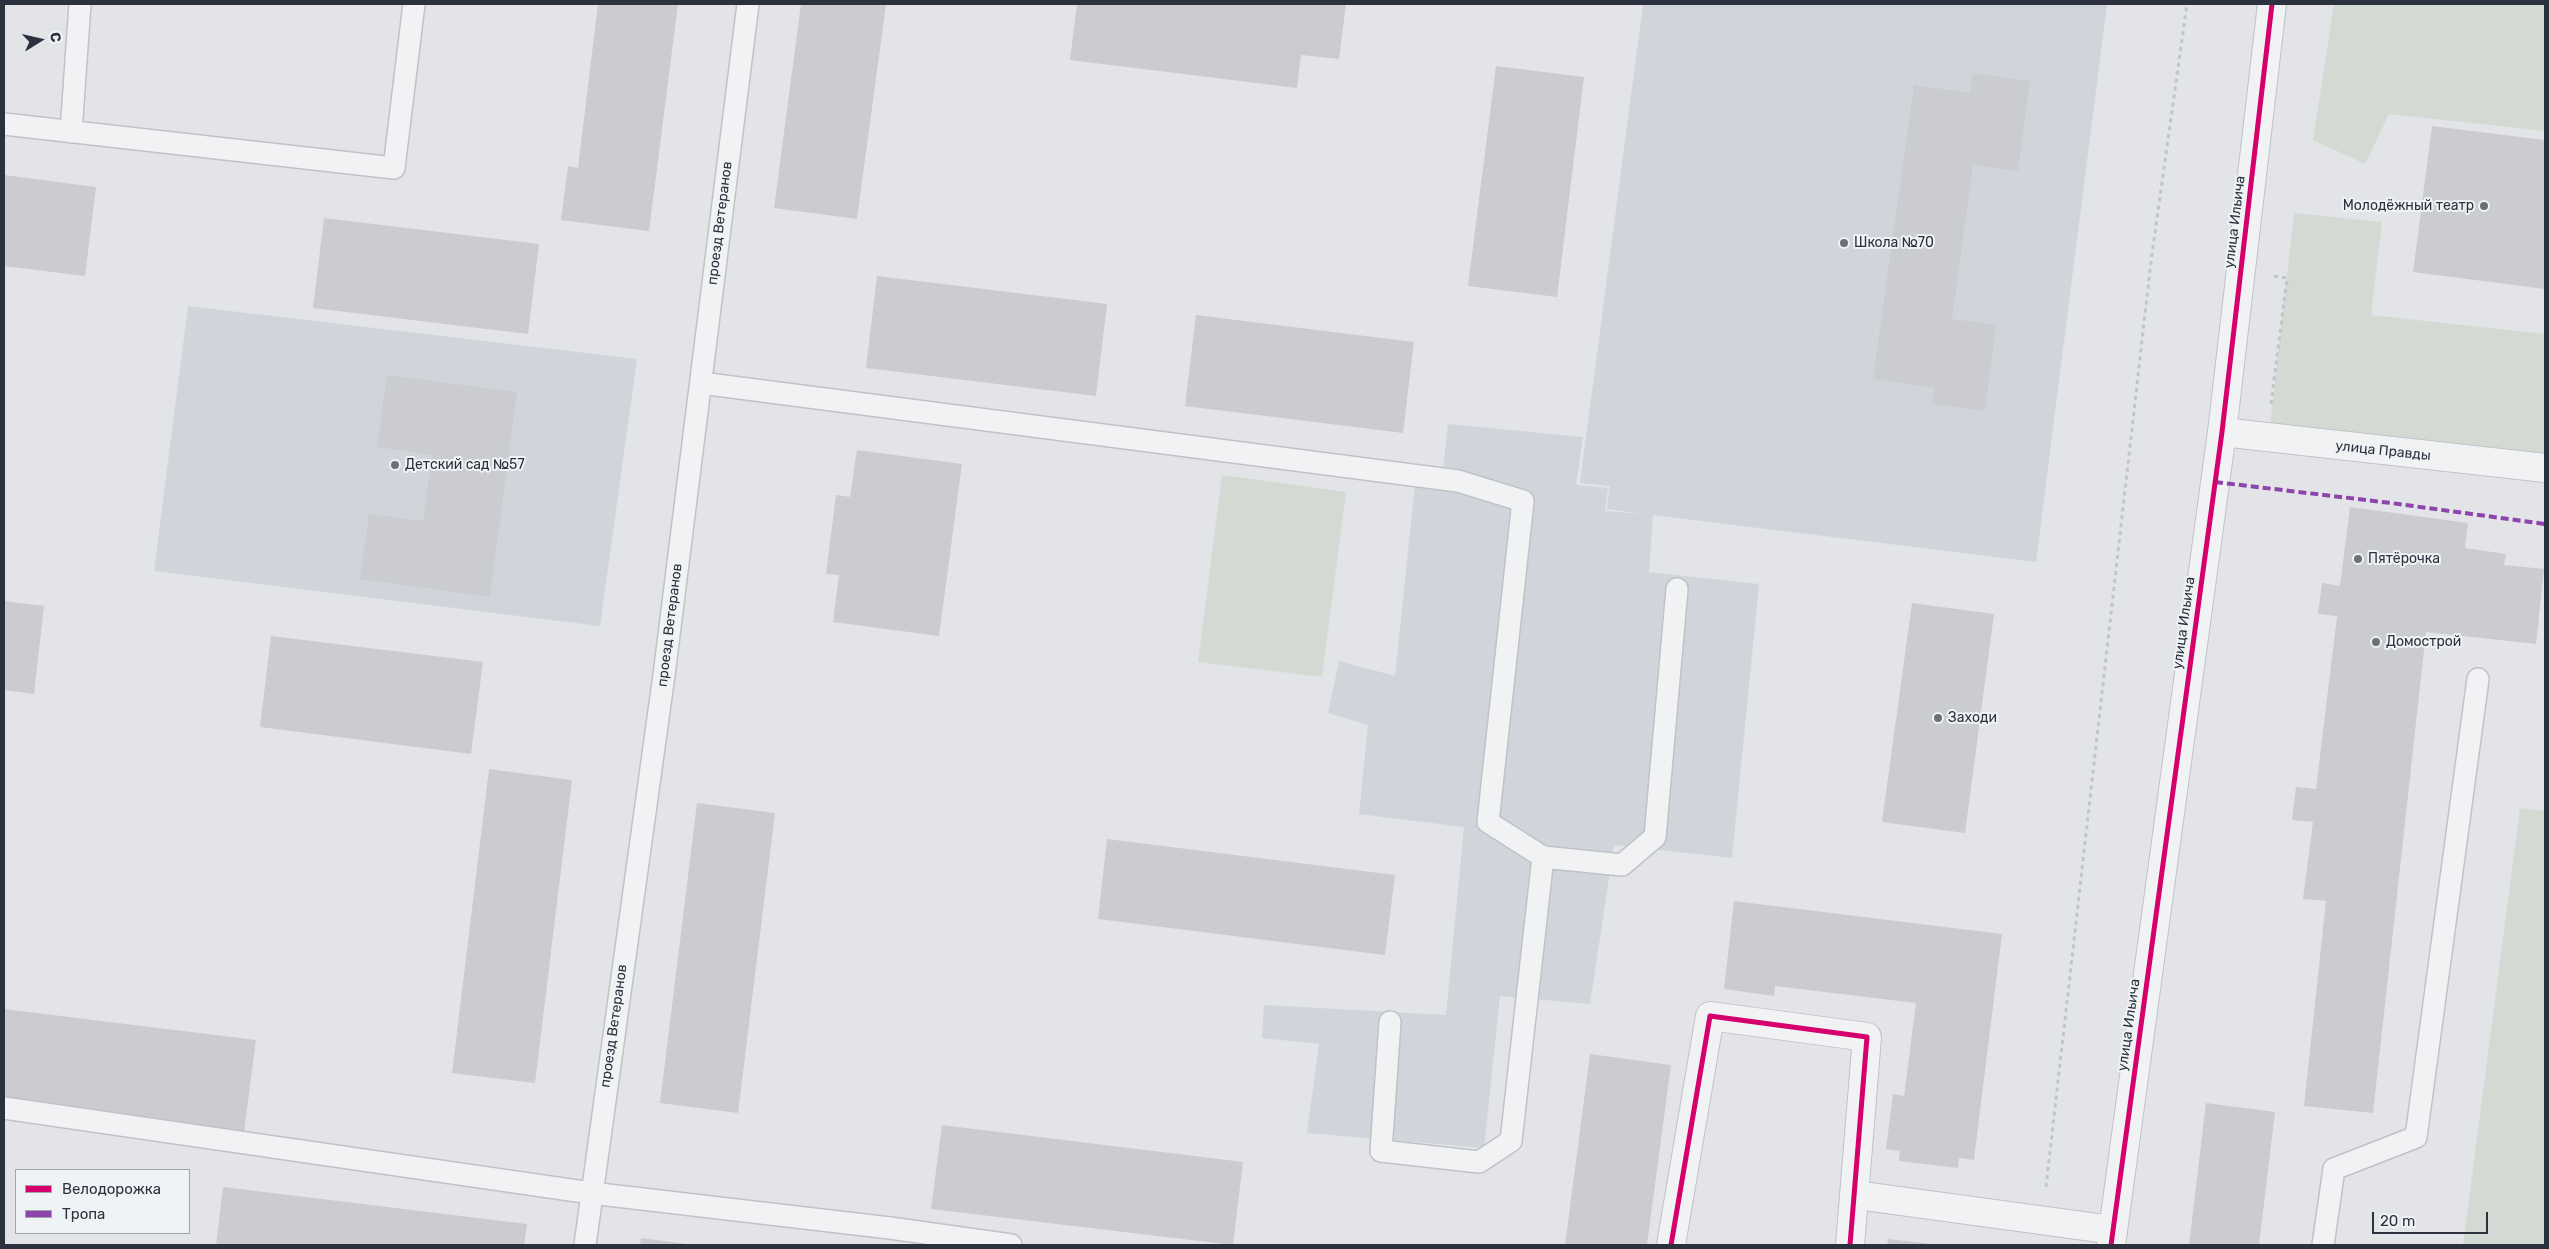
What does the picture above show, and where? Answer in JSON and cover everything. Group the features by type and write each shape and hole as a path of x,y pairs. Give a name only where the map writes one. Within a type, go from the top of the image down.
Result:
{"street":[{"name":"улица Ильича","path":"2112,1238 2222,432 2272,4"},
{"name":"улица Правды","path":"2222,432 2545,468"},
{"path":"1671,1245 1710,1016 1868,1036 1856,1195 1850,1245"},
{"path":"1856,1195 2043,1220 2112,1238"}],"lane":[{"path":"71,132 80,4"},
{"path":"4,124 394,168 414,4"},
{"name":"проезд Ветеранов","path":"585,1245 664,674 748,4"},
{"path":"701,383 1458,481 1524,501 1488,822 1543,857 1622,865 1655,837 1676,589"},
{"path":"2324,1245 2334,1169 2416,1137 2478,679"},
{"path":"1390,1022 1381,1151 1479,1162 1510,1141 1543,857"},
{"path":"4,1108 591,1193 1011,1245"}],"path":[{"path":"2043,1220 2151,261 2186,4"},
{"path":"2240,271 2287,278 2267,438"}],"shaded area":[{"path":"1643,4 2107,4 2036,562 1653,515 1649,572 1759,584 1732,858 1614,845 1590,1004 1500,996 1484,1148 1307,1133 1319,1044 1262,1038 1264,1005 1446,1015 1464,827 1359,814 1368,725 1328,713 1339,661 1395,676 1415,485 1441,488 1448,424 1583,437 1576,485 1608,488 1605,511 1643,514 1607,509 1610,486 1580,483"},
{"path":"2334,4 2545,4 2545,131 2389,114 2365,164 2313,140"},
{"path":"2294,213 2382,222 2371,315 2545,334 2545,467 2269,435"},
{"name":"Детский сад №57","path":"188,306 637,359 600,626 154,571"},
{"path":"1222,475 1346,492 1322,677 1198,662"},
{"path":"2520,808 2545,811 2545,1245 2463,1245"}],"building":[{"path":"598,4 678,4 649,231 561,220 568,166 578,168"},
{"path":"801,4 886,4 857,219 774,208"},
{"path":"1077,4 1346,4 1339,59 1301,55 1297,88 1070,60"},
{"path":"1496,66 1584,77 1557,297 1468,286"},
{"path":"1973,73 2030,81 2018,171 1973,165 1952,319 1996,325 1985,411 1932,404 1934,388 1873,379 1914,85 1970,93"},
{"name":"Молодёжный театр","path":"2432,126 2545,140 2545,289 2413,272"},
{"path":"4,175 96,187 85,276 4,266"},
{"path":"324,218 539,244 528,334 313,308"},
{"path":"877,276 1107,304 1096,396 866,368"},
{"path":"1196,315 1414,342 1403,433 1185,406"},
{"path":"387,375 517,392 490,597 360,579 369,514 423,521 432,455 377,447"},
{"path":"857,450 962,464 939,636 833,622 839,575 826,574 836,495 850,497"},
{"path":"2350,507 2468,523 2465,548 2506,554 2504,565 2544,569 2536,644 2426,632 2373,1113 2304,1106 2326,901 2303,899 2313,822 2292,820 2296,787 2316,789 2337,616 2318,614 2322,583 2340,586"},
{"path":"4,601 44,606 34,694 4,690"},
{"name":"Заходи","path":"1912,603 1994,614 1965,833 1882,822"},
{"path":"271,636 483,662 471,754 260,727"},
{"path":"489,769 572,780 535,1083 452,1073"},
{"path":"697,803 775,813 738,1113 660,1103"},
{"path":"1107,839 1395,875 1385,955 1098,919"},
{"path":"1734,901 2002,934 1974,1160 1959,1158 1958,1168 1899,1161 1900,1151 1886,1149 1893,1094 1904,1096 1916,1003 1775,986 1774,996 1724,989"},
{"path":"4,1009 256,1040 244,1132 4,1102"},
{"path":"1590,1054 1671,1065 1647,1245 1565,1245"},
{"path":"2206,1103 2275,1112 2259,1245 2189,1245"},
{"path":"942,1125 1243,1162 1233,1245 931,1209"},
{"path":"223,1187 527,1224 524,1245 216,1245"},
{"path":"641,1238 687,1244 687,1245 640,1245"},
{"path":"1888,1239 1932,1244 1932,1245 1887,1245"}],"marked path":[{"path":"2215,482 2545,524"}],"cycle path":[{"path":"2111,1245 2222,432 2272,4"},
{"path":"1671,1245 1710,1016 1867,1037 1850,1245"}],"place":[{"name":"Молодёжный театр","path":"2484,206"},
{"name":"Школа №70","path":"1844,243"},
{"name":"Детский сад №57","path":"395,465"},
{"name":"Пятёрочка","path":"2358,559"},
{"name":"Домострой","path":"2376,642"},
{"name":"Заходи","path":"1938,718"}]}
